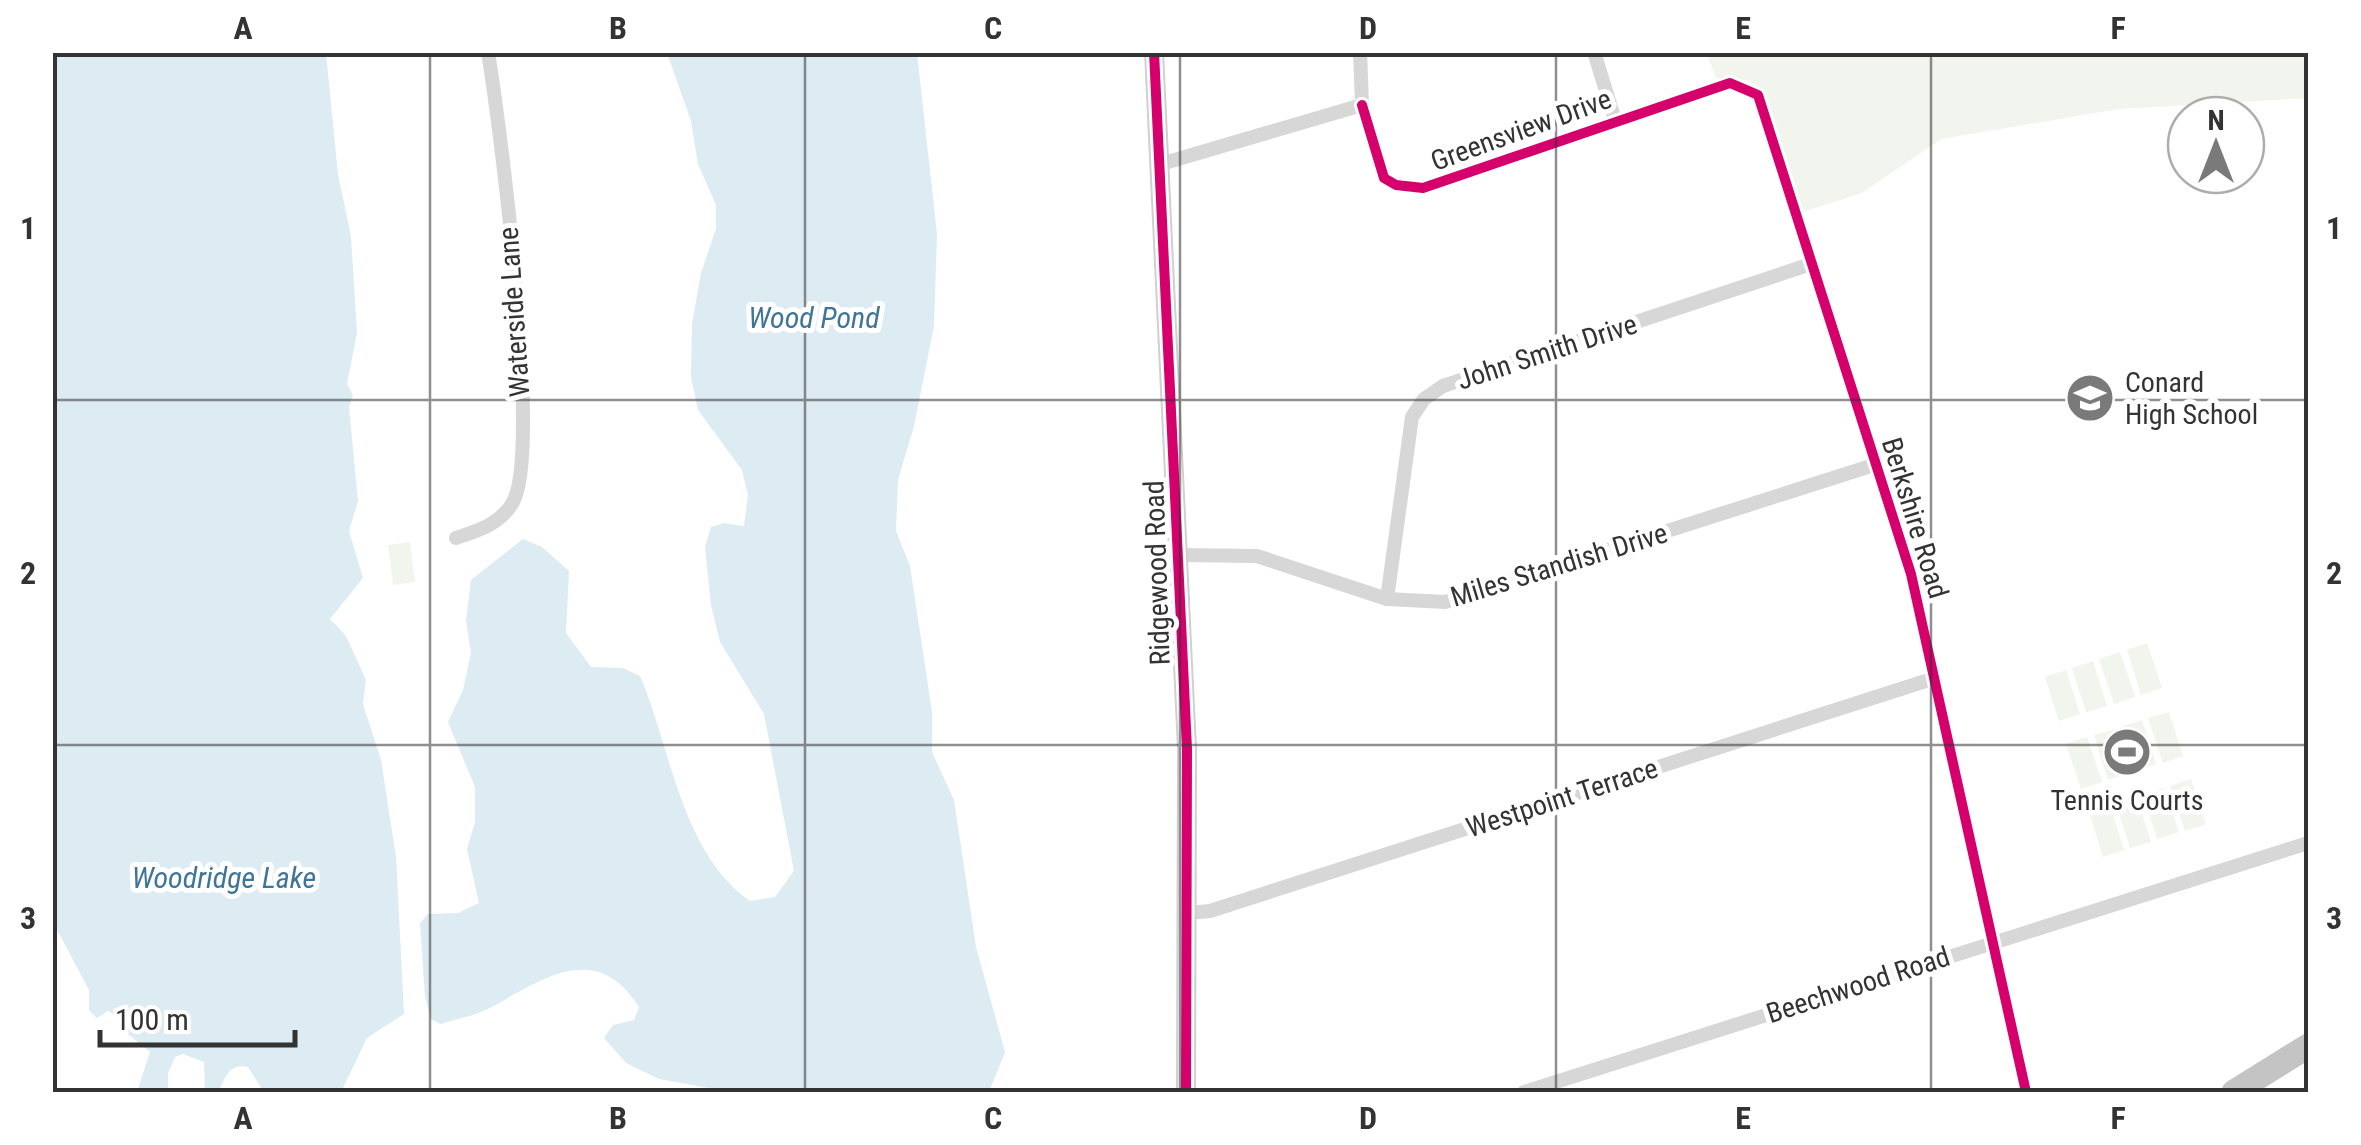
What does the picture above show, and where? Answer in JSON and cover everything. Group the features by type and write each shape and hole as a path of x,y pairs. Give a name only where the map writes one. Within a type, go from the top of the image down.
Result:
{"highway":[{"path":"2234,1092 2308,1046"}],"main road":[{"name":"Ridgewood Road","path":"1154,52 1179,554 1188,912 1186,1092"}],"street":[{"name":"Waterside Lane","path":"456,538 500,519 514,501 523,441 501,133 488,52"},
{"path":"1161,164 1362,105 1360,52"},
{"path":"1594,52 1615,120"},
{"name":"Greensview Drive","path":"1362,105 1384,178 1396,186 1423,188 1730,82 1746,88"},
{"name":"Berkshire Road","path":"1746,88 1758,94 1911,574 2026,1092"},
{"name":"John Smith Drive","path":"1386,599 1412,417 1424,398 1443,386 1811,264"},
{"name":"Miles Standish Drive","path":"1179,554 1257,556 1386,599 1425,603 1465,598 1876,464"},
{"name":"Westpoint Terrace","path":"1188,912 1210,911 1935,678"},
{"name":"Beechwood Road","path":"1524,1092 2308,844"}],"shaded area":[{"path":"1706,53 2308,53 2308,98 2266,100 2266,95 2166,95 2166,106 2119,109 1941,139 1862,193 1803,212 1764,91 1747,80 1717,79"},
{"path":"410,542 415,582 393,585 388,545"},
{"path":"2147,643 2162,688 2141,695 2127,650"},
{"path":"2120,652 2135,697 2114,704 2099,659"},
{"path":"2093,661 2107,706 2086,712 2072,668"},
{"path":"2066,670 2080,714 2059,721 2045,677"},
{"path":"2169,712 2183,756 2163,763 2148,718"},
{"path":"2142,720 2156,764 2136,771 2121,727"},
{"path":"2115,729 2129,773 2108,780 2094,735"},
{"path":"2087,737 2102,782 2081,789 2066,744"},
{"path":"2191,779 2206,824 2185,831 2170,786"},
{"path":"2164,788 2179,832 2157,839 2143,795"},
{"path":"2137,797 2151,842 2130,848 2116,804"},
{"path":"2110,805 2124,850 2103,857 2089,812"}],"water":[{"name":"Woodridge Lake","path":"52,53 326,53 338,175 351,236 357,333 347,384 353,395 349,407 358,501 349,531 363,578 330,619 346,636 366,680 363,704 381,760 396,857 404,1014 367,1038 341,1092 264,1092 248,1067 242,1066 229,1072 218,1092 205,1092 204,1062 183,1054 175,1057 168,1073 168,1092 137,1092 150,1052 118,1026 122,1019 108,1011 97,1018 89,1010 89,990 53,922"},
{"name":"Wood Pond","path":"667,53 917,53 937,234 934,326 914,426 898,480 896,531 910,566 932,712 932,752 954,800 976,947 1005,1052 989,1092 731,1092 659,1079 626,1063 604,1038 613,1025 634,1020 639,1007 623,987 605,975 587,970 550,977 467,1017 440,1024 431,1019 425,997 420,923 428,914 458,913 479,903 467,849 475,822 475,787 448,722 463,690 471,653 466,621 471,580 523,539 542,547 569,571 566,633 591,667 623,668 640,676 693,828 727,881 750,901 775,897 794,871 764,714 720,642 711,605 705,547 711,527 724,523 744,526 748,495 742,470 698,410 691,377 692,324 701,273 716,229 716,205 698,164 691,121"}],"cycle path":[{"path":"1154,52 1187,749 1186,1092"},
{"path":"1362,105 1384,178 1396,185 1423,188 1730,83 1758,95 1911,574 2026,1092"}],"place":[{"name":"Conard High School","path":"2090,398"},
{"name":"Tennis Courts","path":"2127,752"}]}
